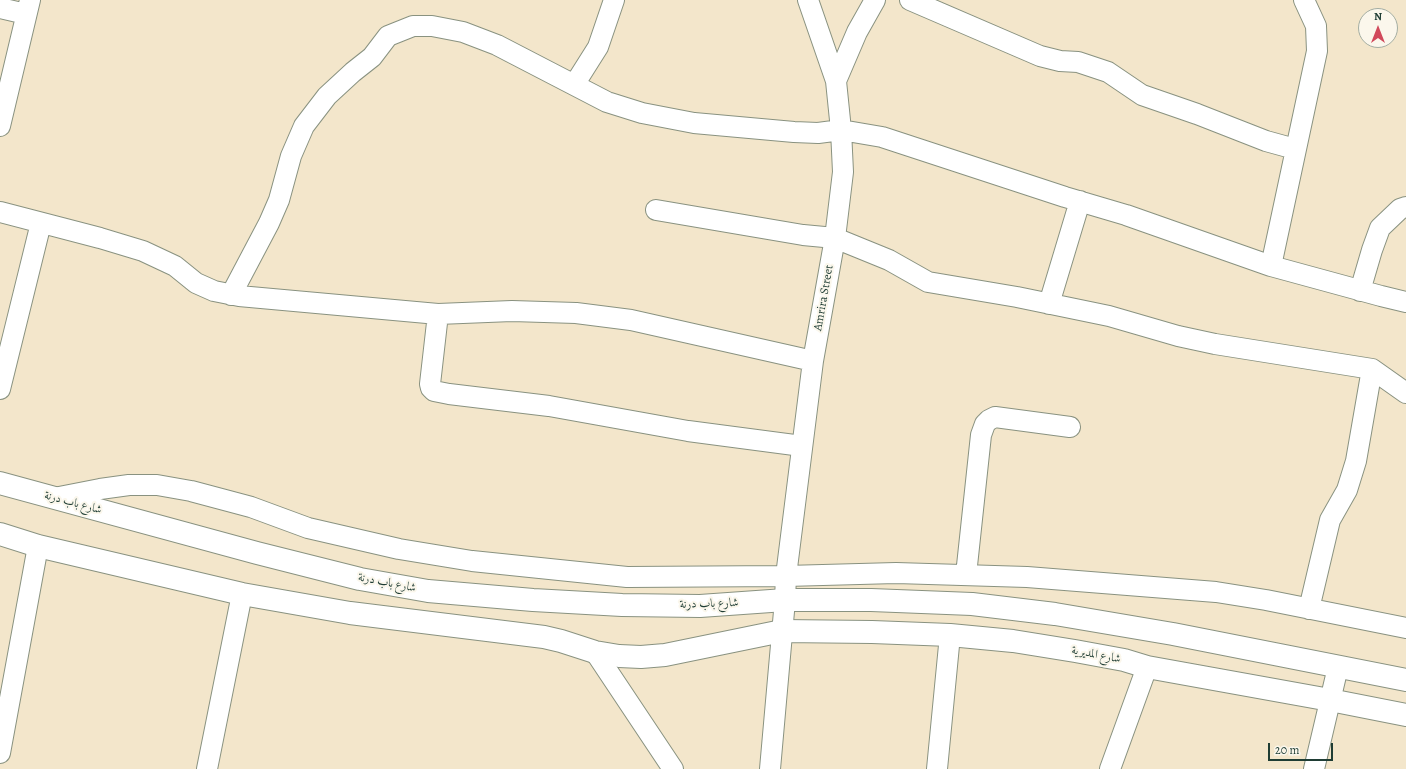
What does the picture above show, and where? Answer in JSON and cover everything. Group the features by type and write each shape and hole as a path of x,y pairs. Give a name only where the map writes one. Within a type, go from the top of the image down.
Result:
{"main road":[{"name":"شارع باب درنة","path":"0,483 257,554 360,579 428,591 533,600 622,605 700,606 785,600"},
{"path":"0,534 38,546 242,594 350,613 544,637 595,652 619,656 641,657 665,655 782,631"},
{"path":"785,600 871,600 972,604 1055,614 1173,634 1406,680"},
{"name":"شارع المديرية","path":"782,631 950,635 1013,641 1124,660 1147,667 1406,715"}],"street":[{"path":"574,85 598,47 614,0"},
{"name":"Amrira Street","path":"770,769 786,576 813,361 835,238 843,172 841,130 836,81 808,0"},
{"path":"836,81 856,32 875,0"},
{"path":"910,0 941,15 1040,56 1060,61 1078,62 1108,72 1142,95 1197,114 1266,141 1295,149"},
{"path":"1271,266 1317,51 1316,26 1304,0"},
{"path":"0,8 28,7 0,126"},
{"path":"231,295 269,224 279,200 291,156 304,126 327,96 372,57 388,36 413,26 432,26 463,32 498,45 607,102 642,113 694,123 794,132 818,133 841,130 882,137 1126,216 1271,266 1360,291 1406,302"},
{"path":"1049,304 1080,201"},
{"path":"1360,291 1380,228 1400,209 1406,207"},
{"path":"656,210 803,235 835,238 889,260 928,282 1109,316 1178,336 1215,344 1372,368 1406,393"},
{"path":"0,212 143,251 174,266 196,283 214,291 231,295 279,301 438,314 512,311 576,313 631,320 813,361"},
{"path":"0,389 42,223"},
{"path":"438,314 430,384 434,391 549,406 688,430 802,446"},
{"path":"1308,609 1330,520 1347,490 1356,461 1372,368"},
{"path":"966,575 981,434 985,424 989,420 995,418 1070,427"},
{"path":"54,498 130,485 157,485 191,491 251,507 308,528 399,549 472,561 628,577 786,576 896,573 1034,577 1216,592 1406,628"},
{"path":"0,753 38,546"},
{"path":"207,769 242,594"},
{"path":"937,769 950,635"},
{"path":"595,652 673,769"},
{"path":"1110,769 1147,667"},
{"path":"1314,769 1338,667"}]}
